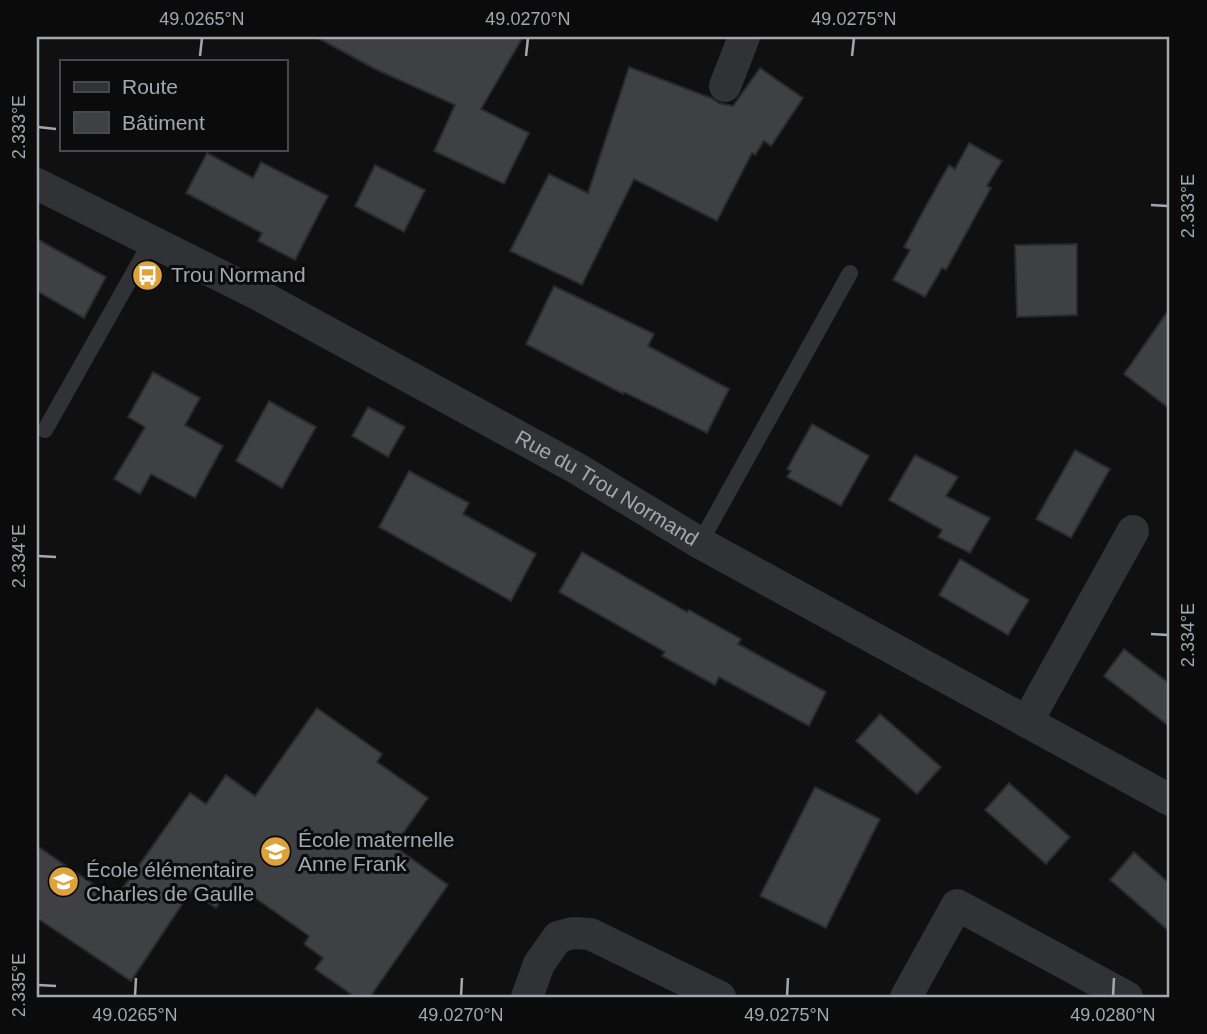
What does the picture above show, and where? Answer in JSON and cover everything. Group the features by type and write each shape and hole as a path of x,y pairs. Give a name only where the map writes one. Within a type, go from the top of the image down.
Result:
{"street":[{"path":"725,86 744,37"},
{"name":"Rue du Trou Normand","path":"37,184 261,296 576,468 700,543 1170,800"},
{"path":"1027,722 1133,531"},
{"path":"906,997 957,905 1127,997"},
{"path":"527,997 538,964 558,937 573,933 590,934 720,997"}],"lane":[{"path":"45,430 152,240"},
{"path":"700,543 850,273"}],"building":[{"path":"316,37 523,37 481,109 529,133 504,184 434,151 455,105 375,69"},
{"path":"629,67 719,103 733,106 760,68 803,98 771,146 764,141 755,155 752,153 717,221 634,179 582,285 510,251 549,174 588,193"},
{"path":"969,143 1002,161 987,186 991,188 946,270 942,268 925,297 893,280 910,250 904,247 927,204 949,165 955,169"},
{"path":"207,153 253,178 261,162 328,196 295,260 258,241 262,233 186,193"},
{"path":"375,165 425,190 404,232 355,206"},
{"path":"37,239 106,277 84,318 37,291"},
{"path":"1077,244 1077,315 1017,317 1015,245"},
{"path":"554,286 654,334 648,346 729,389 707,433 526,344"},
{"path":"1170,308 1170,409 1124,374"},
{"path":"153,372 200,398 185,425 223,446 195,498 151,474 140,494 114,479 145,427 128,417"},
{"path":"269,401 316,427 282,488 236,461"},
{"path":"368,407 405,427 388,457 352,436"},
{"path":"812,424 869,456 841,506 787,477 791,471 787,469"},
{"path":"1075,450 1110,469 1071,538 1036,519"},
{"path":"915,455 958,477 946,496 990,518 970,553 938,537 942,530 889,500"},
{"path":"409,471 469,503 463,514 536,554 511,601 379,527"},
{"path":"582,552 687,612 689,610 741,639 738,644 826,692 809,726 719,677 715,685 662,656 665,652 559,592"},
{"path":"960,559 1029,600 1008,635 939,595"},
{"path":"1124,649 1170,684 1170,727 1104,676"},
{"name":"École maternelle Anne Frank","path":"317,708 382,754 377,762 428,798 394,846 448,885 370,997 355,997 315,969 323,958 304,944 309,936 234,883 216,908 191,891 131,981 37,918 37,846 115,899 190,793 206,804 226,775 255,796"},
{"path":"880,714 941,767 917,794 856,741"},
{"path":"1009,783 1070,837 1046,864 985,810"},
{"path":"815,787 880,819 826,928 760,896"},
{"path":"1134,852 1170,884 1170,932 1110,880"}],"place":[{"name":"Trou Normand","path":"148,275"},
{"name":"École maternelle Anne Frank","path":"275,852"},
{"name":"École élémentaire Charles de Gaulle","path":"63,882"}]}
